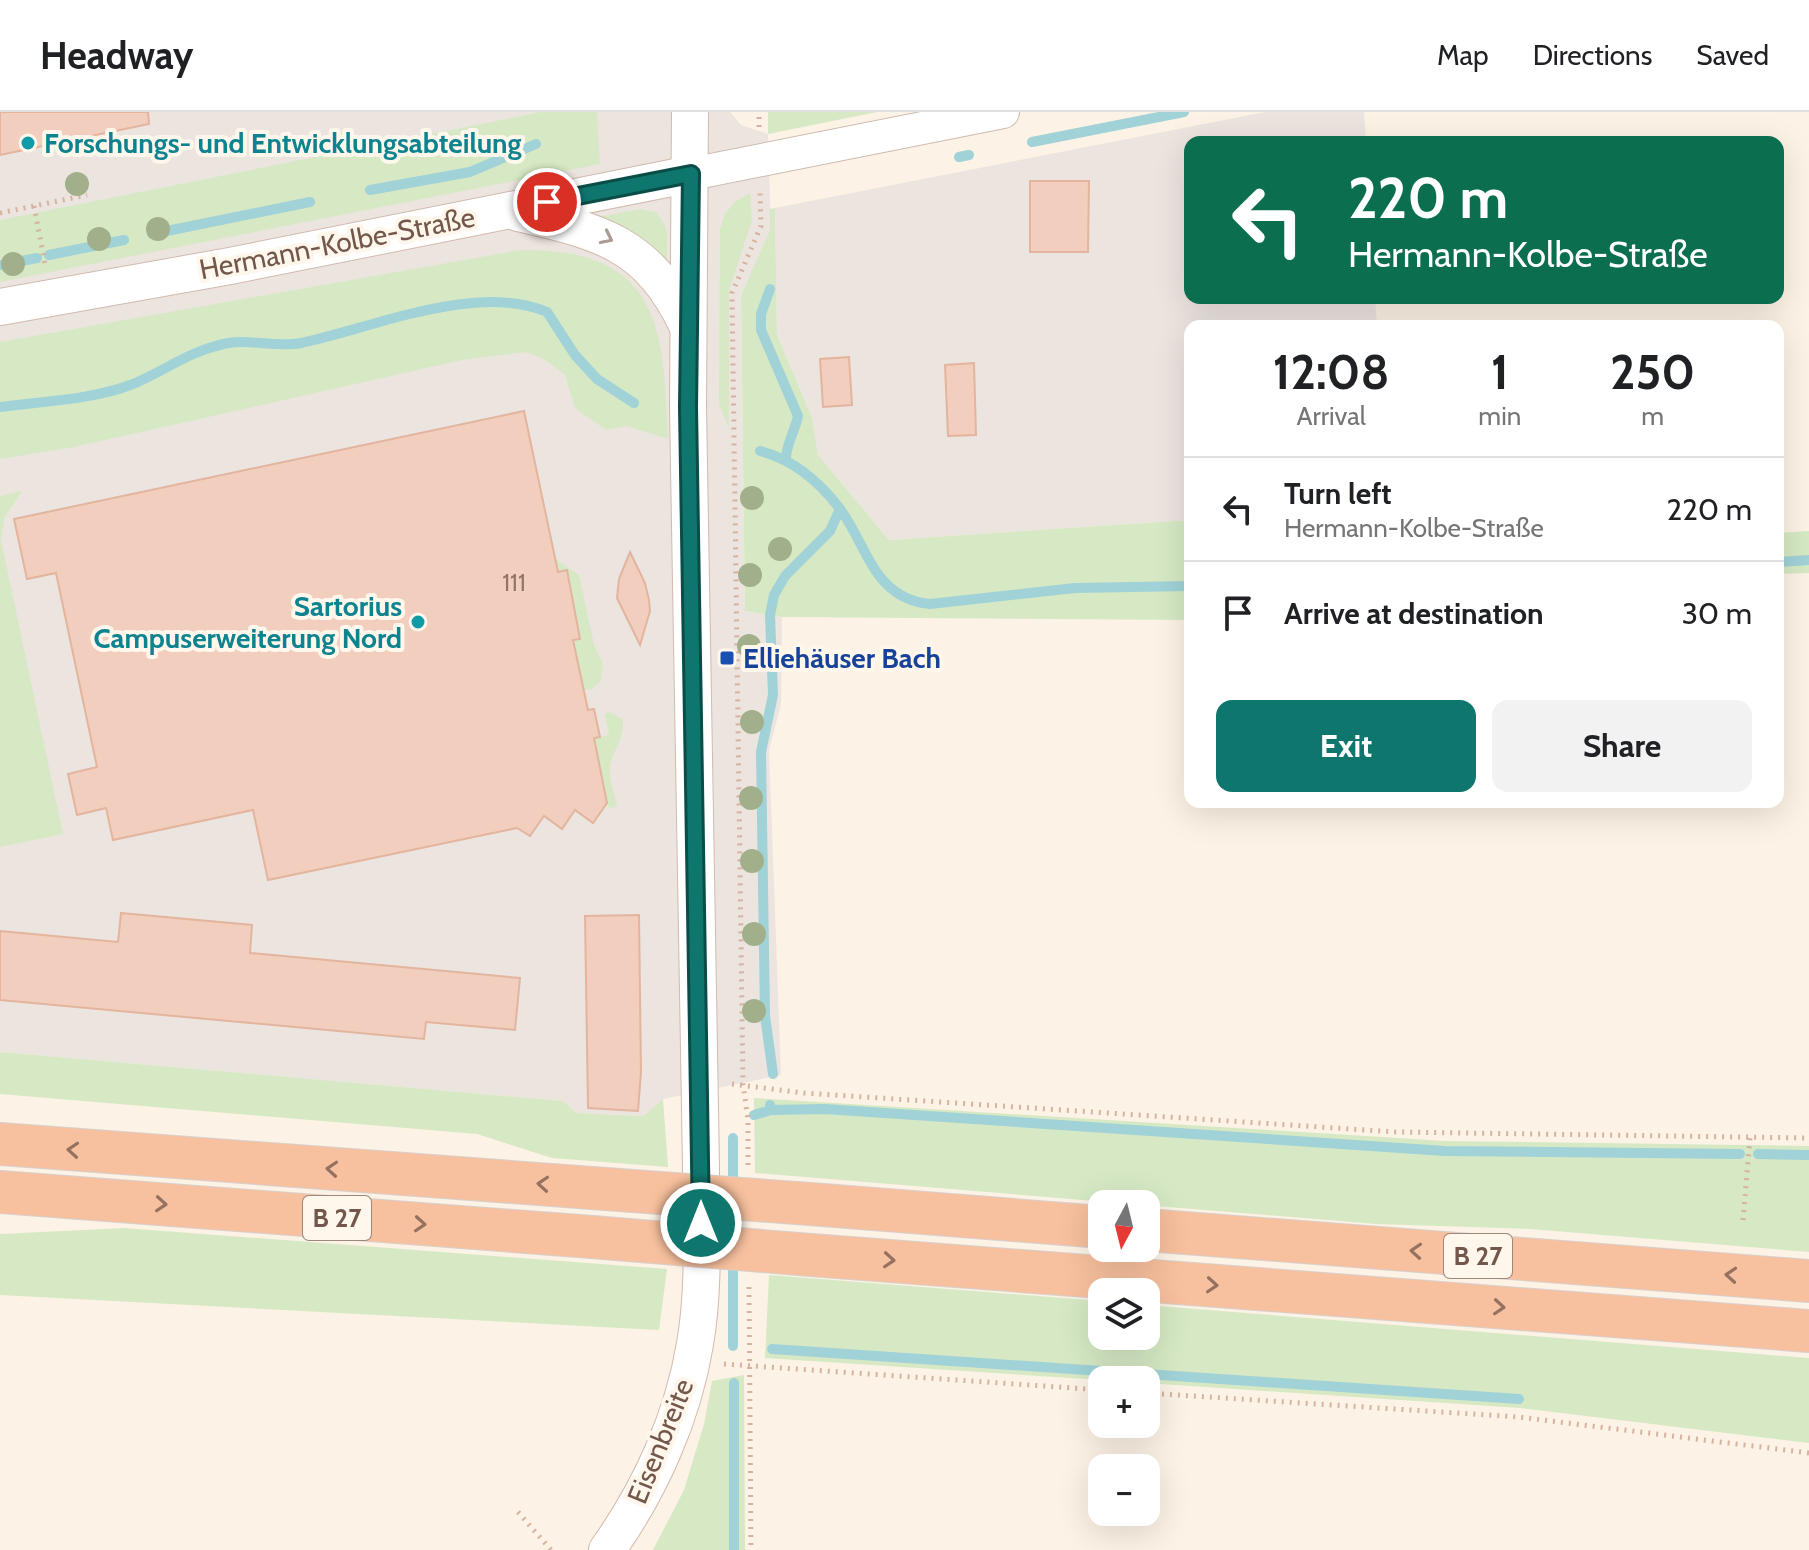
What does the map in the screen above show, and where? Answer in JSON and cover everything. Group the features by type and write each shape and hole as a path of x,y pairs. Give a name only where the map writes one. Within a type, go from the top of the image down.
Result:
{"highway":[{"name":"B 27","path":"0,1144 1088,1226"},
{"name":"B 27","path":"0,1192 1809,1331"},
{"name":"B 27","path":"1160,1231 1809,1281"}],"main road":[{"name":"Eisenbreite","path":"607,1550 651,1478 683,1396 697,1326 701,1167 688,446 690,112"},
{"name":"Hermann-Kolbe-Straße","path":"0,307 230,266 691,174"},
{"path":"505,210 592,231 629,250 670,293 688,327"}],"street":[{"name":"Hermann-Kolbe-Straße","path":"691,174 1003,112"}],"path":[{"path":"748,1169 748,1120 743,1085 732,293 761,226 759,160"},
{"path":"0,213 87,195"},
{"path":"34,206 51,298"},
{"path":"743,1085 804,1093 1396,1132 1809,1138"},
{"path":"1743,1220 1750,1138"},
{"path":"749,1276 751,1550"},
{"path":"750,1367 1088,1389"},
{"path":"1160,1394 1519,1417 1809,1453"},
{"path":"518,1512 551,1550"}],"shaded area":[{"path":"0,112 730,112 741,125 768,134 771,230 741,297 745,611 782,617 781,704 769,750 781,1075 663,1099 643,1116 576,1113 562,1101 0,1052"},
{"path":"1265,112 1364,112 1366,136 1184,136 1184,304 1375,304 1377,320 1184,320 1184,520 889,540 818,455 812,417 777,335 775,208"}],"green space":[{"path":"541,112 597,112 600,164 0,282 0,220"},
{"path":"768,112 877,112 768,134"},
{"path":"750,193 752,220 729,291 729,428 719,405 720,229 725,214 735,202"},
{"path":"775,208 777,335 812,417 818,455 889,540 1184,520 1184,620 782,617 745,611 741,296 770,230 770,209"},
{"path":"640,209 656,212 665,225 667,281 578,221"},
{"path":"521,250 567,253 602,263 627,279 645,301 656,329 663,361 668,439 626,426 606,430 575,408 565,375 544,359 526,352 462,360 74,447 0,459 0,342"},
{"path":"22,491 4,518 1,540 63,834 0,847 0,496"},
{"path":"1809,531 1809,573 1784,574 1784,533"},
{"path":"555,559 579,575 594,645 603,664 601,681 592,689 583,690"},
{"path":"610,712 623,720 622,734 611,760 610,771 617,807 609,808 594,738 609,735 605,714"},
{"path":"0,1052 563,1101 576,1113 643,1116 663,1099 668,1167 552,1158 477,1134 0,1094"},
{"path":"754,1098 1445,1141 1809,1146 1809,1252 1530,1229 1376,1224 1160,1206 1160,1190 1088,1190 1088,1200 755,1173"},
{"path":"124,1228 667,1269 659,1330 0,1295 0,1234"},
{"path":"769,1275 1088,1300 1088,1350 1160,1350 1160,1306 1809,1358 1809,1443 1520,1408 1160,1384 1160,1366 1088,1366 1088,1379 765,1358"},
{"path":"744,1375 745,1550 653,1550 684,1490 704,1424 712,1381"}],"building":[{"name":"Forschungs- und Entwicklungsabteilung","path":"0,112 148,112 149,124 0,155"},
{"path":"1030,181 1089,181 1088,252 1030,252"},
{"path":"849,357 852,405 823,407 820,359"},
{"path":"974,363 976,435 948,436 945,365"},
{"path":"524,411 558,572 567,570 580,639 573,640 588,710 594,709 600,737 594,738 607,803 593,823 575,810 562,829 544,816 530,836 517,828 268,880 253,810 113,840 106,808 77,815 68,774 97,767 56,573 27,579 14,519"},
{"path":"630,552 645,583 649,600 650,611 640,645 617,598 619,579"},
{"path":"121,913 252,925 250,953 520,978 515,1030 426,1022 424,1039 0,1000 0,931 118,942"},
{"path":"639,915 641,1072 638,1111 588,1108 585,916"}],"waterway":[{"path":"1032,142 1184,112"},
{"path":"370,190 470,172 536,144"},
{"path":"959,157 969,155"},
{"path":"152,234 310,202"},
{"path":"49,255 124,240"},
{"path":"0,265 37,258"},
{"path":"770,289 761,314 761,330 798,416 786,458"},
{"name":"Elliehäuser Bach","path":"0,407 84,397 117,389 214,346 246,342 301,343 424,311 488,302 519,304 547,312 575,355 597,379 634,403"},
{"path":"760,451 795,466 823,489 850,524 884,582 911,600 930,604 1075,588 1184,586"},
{"path":"773,1074 765,1016 761,752 773,695 770,615 774,595 785,576 830,531 840,509"},
{"path":"1784,562 1809,560"},
{"path":"754,1115 771,1110 770,1105"},
{"path":"771,1110 825,1109 1445,1151 1740,1154"},
{"path":"733,1138 733,1188"},
{"path":"1758,1154 1809,1155"},
{"path":"733,1260 733,1346"},
{"path":"772,1349 1519,1399"},
{"path":"734,1383 734,1550"}],"place":[{"name":"Forschungs- und Entwicklungsabteilung","path":"28,143"},
{"name":"Sartorius Campuserweiterung Nord","path":"418,622"},
{"name":"Elliehäuser Bach","path":"727,658"}],"route":[{"path":"547,202 691,174 688,407 701,1223"}]}
